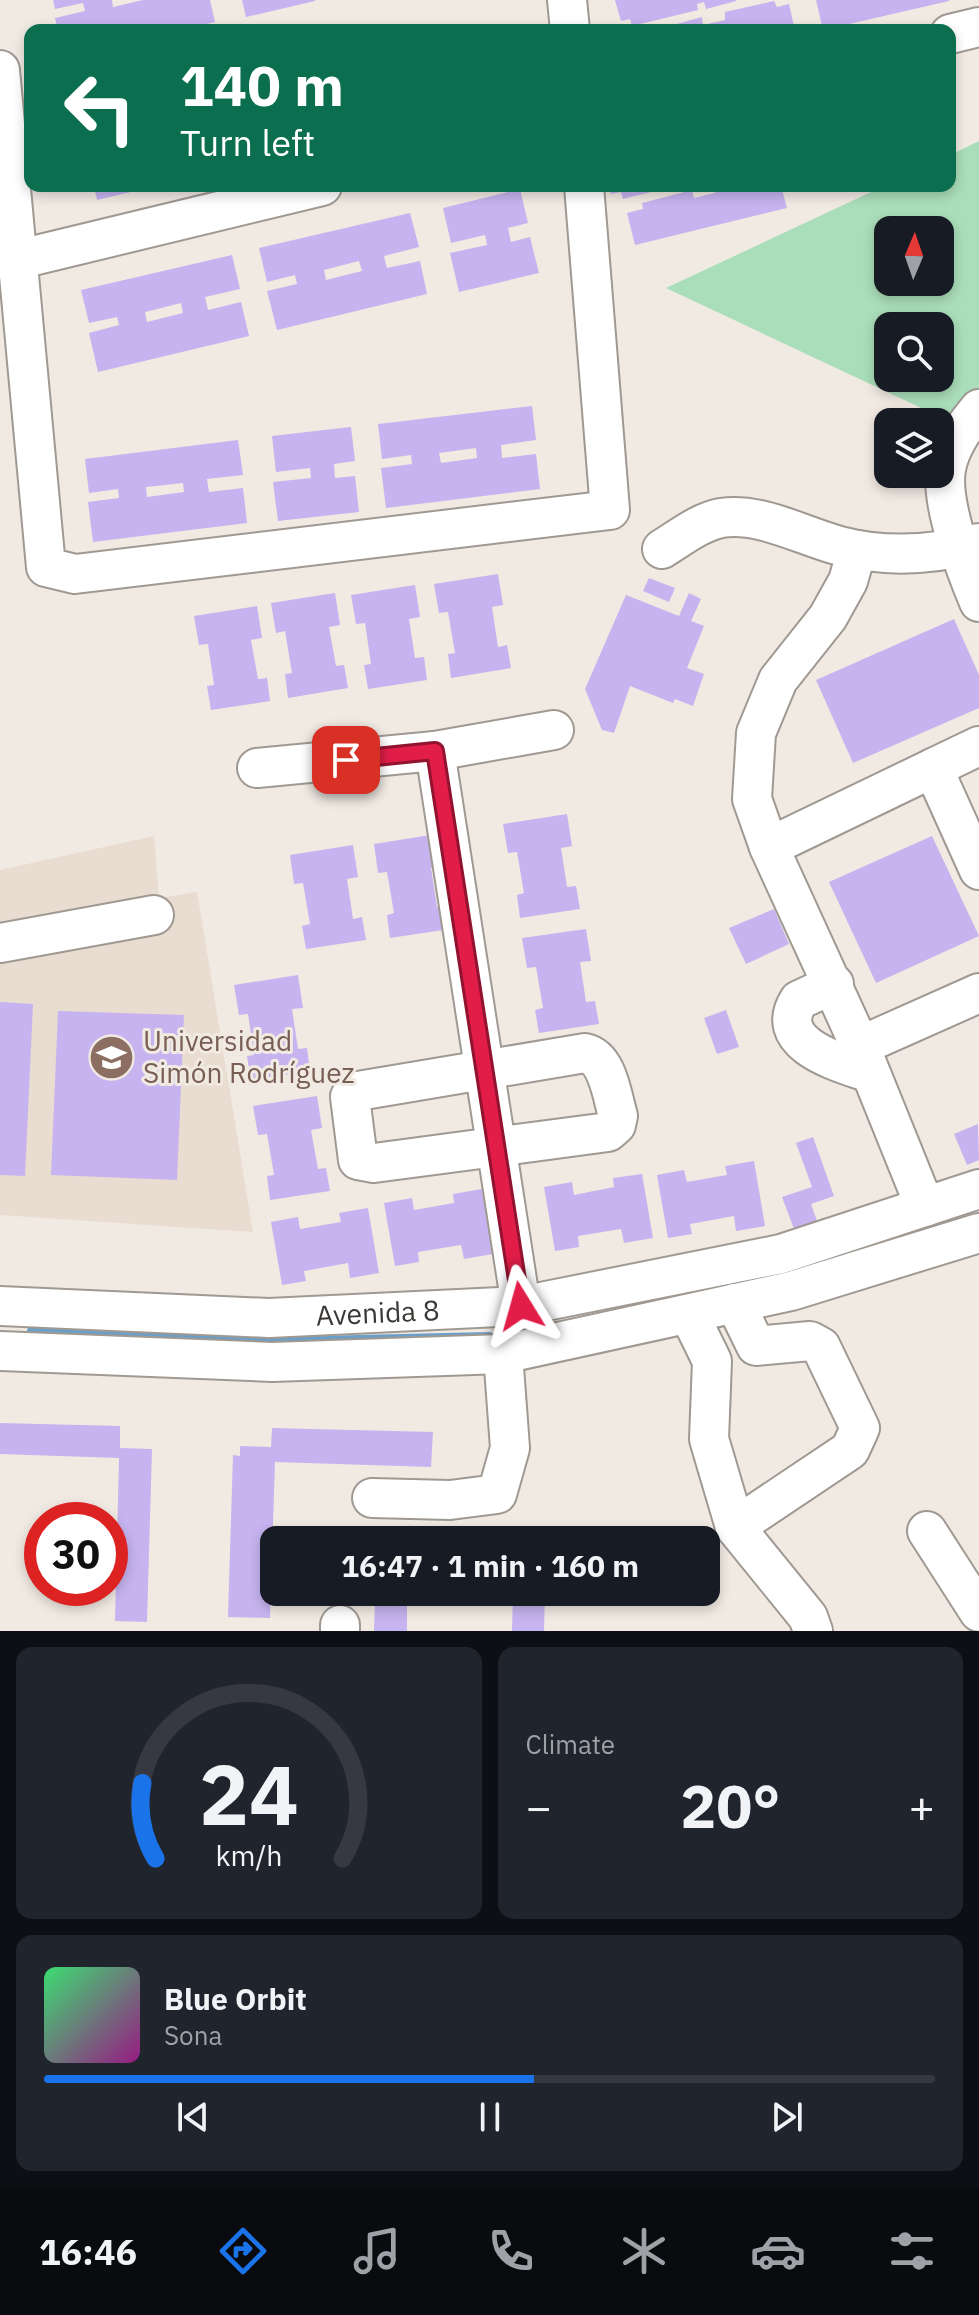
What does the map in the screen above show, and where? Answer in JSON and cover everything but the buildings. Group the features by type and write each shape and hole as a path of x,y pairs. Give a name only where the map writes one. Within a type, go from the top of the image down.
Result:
{"street":[{"path":"567,0 569,24"},
{"path":"956,33 979,27"},
{"path":"0,70 46,567 75,574 610,510 584,192"},
{"path":"16,260 297,192"},
{"path":"979,409 951,451 945,472 968,546 979,602"},
{"path":"662,549 705,523 739,517 857,550 917,554 968,546"},
{"path":"857,550 848,581 828,617 778,680 756,733 752,799 769,847 834,984 925,1207"},
{"path":"257,768 435,751 554,730"},
{"path":"769,847 979,746"},
{"path":"435,751 521,1306"},
{"path":"933,768 979,870"},
{"path":"0,943 154,915"},
{"path":"834,984 799,1000 792,1020 795,1032 810,1048 830,1060 865,1059 979,993"},
{"path":"585,1053 594,1055 601,1062 618,1116 616,1125 608,1132 498,1147 374,1163 358,1160 350,1097 358,1091 585,1053"},
{"name":"Avenida 8","path":"0,1306 269,1318 521,1306 781,1254 979,1189"},
{"name":"Avenida 8","path":"0,1351 272,1362 503,1354 791,1291 979,1233"},
{"path":"735,1303 756,1346 810,1341 821,1347 860,1428 850,1450 735,1527"},
{"path":"689,1314 712,1361 709,1439 735,1527 808,1617 813,1631"},
{"path":"708,1353 751,1339"},
{"path":"372,1498 450,1500 497,1494 510,1448 503,1354"},
{"path":"927,1531 979,1612"}],"shaded area":[{"name":"Universidad Simón Rodríguez","path":"154,836 159,898 197,892 253,1232 0,1215 0,870"}],"green space":[{"path":"979,141 979,422 954,422 954,408 921,408 887,392 954,392 954,312 874,312 874,386 666,288 871,192 956,192 956,152"}],"waterway":[{"path":"31,1331 272,1341 489,1336"}],"place":[{"name":"Universidad Simón Rodríguez","path":"112,1057"}],"route":[{"path":"346,760 435,751 521,1306"}]}
